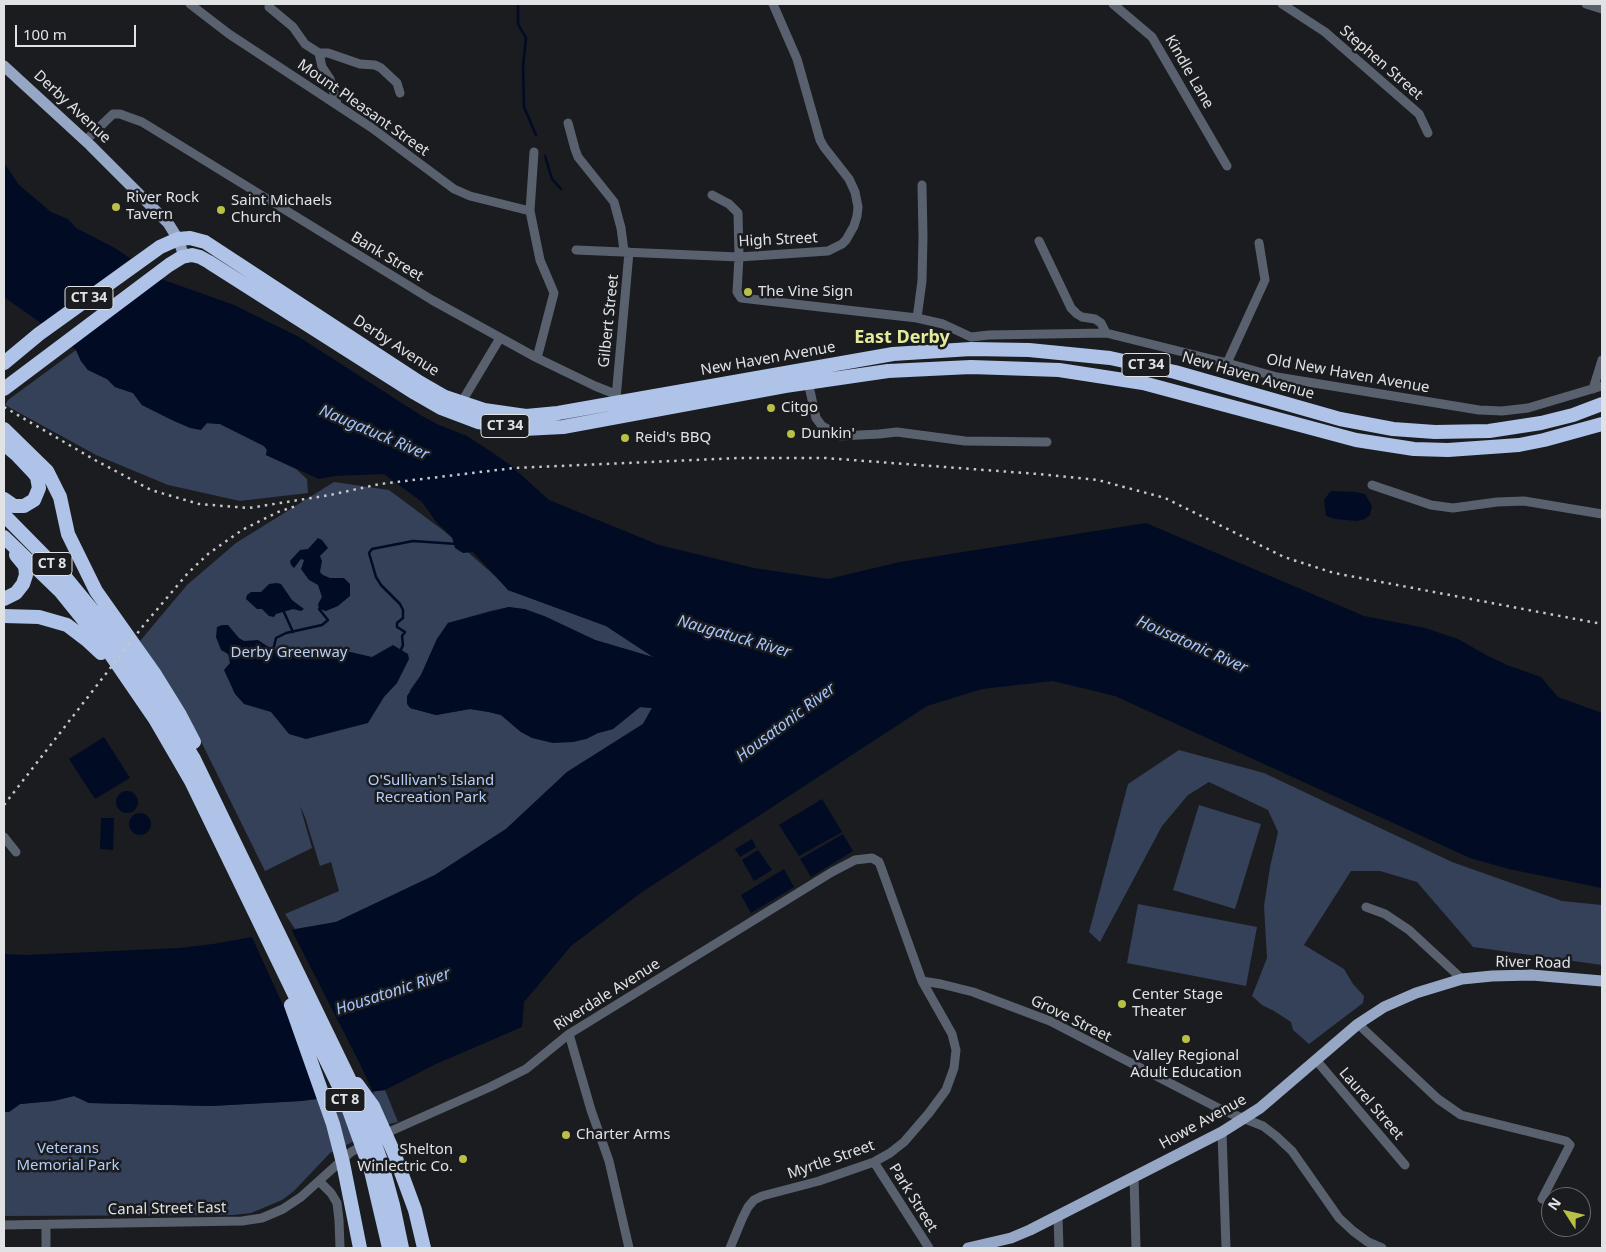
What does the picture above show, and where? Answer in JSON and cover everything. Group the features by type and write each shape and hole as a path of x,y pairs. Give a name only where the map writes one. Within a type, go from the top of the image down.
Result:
{"highway":[{"name":"Derby Avenue","path":"178,239 190,238 203,241 296,308 403,378 441,408 478,422 524,429 563,427 617,404"},
{"name":"CT 34","path":"4,363 39,334 138,262 160,247 178,239"},
{"name":"CT 34","path":"4,389 58,347 184,256"},
{"name":"Derby Avenue","path":"184,256 200,257 230,275 296,308"},
{"name":"New Haven Avenue","path":"806,376 892,354 971,343 1110,358 1175,372 1316,412 1393,429 1463,432 1489,430 1541,423 1572,415 1602,404"},
{"path":"4,354 25,346"},
{"name":"New Haven Avenue","path":"617,404 806,376 971,366 1059,370 1142,383 1375,444 1414,449 1448,450 1519,445 1602,424"},
{"name":"Derby Avenue","path":"403,378 461,403 484,410 526,416 617,404"},
{"path":"1310,428 1316,412"},
{"path":"4,429 47,472 60,497 68,534 143,680 180,715 204,763 223,832"},
{"path":"4,444 37,477 39,488 34,500 24,506 14,506 4,499"},
{"name":"CT 8","path":"4,516 66,578 97,616 143,680 155,719 223,832 346,1072 364,1112 381,1161 402,1248"},
{"path":"4,538 25,566 26,575 23,584 16,593 4,599"},
{"name":"CT 8","path":"4,538 61,592 92,638 143,680"},
{"path":"4,616 39,617 67,625 92,638"},
{"name":"CT 8","path":"223,832 278,961 352,1115 376,1191 389,1248"},
{"path":"278,961 285,987 333,1124 360,1248"},
{"path":"346,1072 372,1103 384,1130 413,1203 424,1248"}],"main road":[{"name":"Derby Avenue","path":"4,66 85,141 168,223 178,239 184,256"},
{"name":"River Road","path":"1462,979 1532,975 1602,981"},
{"name":"Howe Avenue","path":"968,1248 1010,1238 1058,1217 1222,1132 1260,1108 1358,1024 1384,1007 1416,993 1462,979"}],"street":[{"name":"Mount Pleasant Street","path":"190,4 229,34 372,128 454,189 470,196 530,211"},
{"name":"High Street","path":"576,250 739,257 821,252 835,249 850,235 858,207 853,186 820,140 797,59 773,4"},
{"name":"Kindle Lane","path":"1113,4 1152,37 1227,166"},
{"name":"Stephen Street","path":"1282,4 1325,32 1419,114 1428,134"},
{"path":"1586,4 1602,9"},
{"path":"270,7 293,27 304,44 319,53 328,53 360,64 375,65 381,68 397,83 400,93"},
{"path":"319,53 322,67 330,79 337,104"},
{"name":"Bank Street","path":"85,141 113,114 131,117 157,130 391,276 500,338 578,378 617,404"},
{"name":"Gilbert Street","path":"568,123 578,157 614,202 627,251 617,404"},
{"path":"534,152 530,211 538,253 554,293 537,358"},
{"path":"917,318 922,281 922,185"},
{"path":"712,195 729,204 738,213 739,257 737,292 738,296 744,300 917,318 950,326 971,343 971,366"},
{"path":"1039,241 1071,308 1082,317 1095,319 1101,323 1106,333"},
{"path":"1227,363 1265,280 1259,243"},
{"name":"Old New Haven Avenue","path":"971,343 989,335 1106,333 1276,377 1479,410 1502,411 1528,408 1602,386"},
{"path":"461,403 500,338"},
{"path":"1593,390 1602,360"},
{"path":"806,376 814,413 818,422 827,430 840,436 897,432 965,440 1046,442"},
{"path":"1372,485 1431,505 1454,508 1524,501 1602,514"},
{"path":"4,837 16,852"},
{"name":"Riverdale Avenue","path":"320,1181 351,1152 392,1130 526,1069 569,1034 844,865 855,860 872,858 879,862 882,870"},
{"name":"Myrtle Street","path":"730,1248 748,1207 754,1200 762,1196 819,1181 874,1162 890,1153 904,1142 934,1109 946,1090 954,1068 956,1050 952,1034 922,982 882,870"},
{"path":"1366,907 1385,914 1408,930 1462,979"},
{"name":"Grove Street","path":"922,982 941,984 973,992 1050,1021 1206,1101 1263,1126 1292,1151 1339,1218 1366,1245 1382,1248"},
{"path":"1358,1024 1438,1099 1461,1115 1566,1141 1570,1145 1548,1187"},
{"path":"569,1034 591,1110 609,1161 629,1248"},
{"name":"Laurel Street","path":"1316,1060 1405,1165"},
{"path":"1222,1132 1226,1248"},
{"name":"Park Street","path":"874,1162 929,1248"},
{"path":"1134,1177 1136,1248"},
{"path":"320,1181 337,1203 340,1248"},
{"name":"Canal Street East","path":"4,1225 242,1221 262,1218 283,1209 320,1181"},
{"path":"1058,1217 1059,1248"},
{"path":"46,1224 46,1248"}],"green space":[{"path":"76,350 88,370 107,379 115,387 133,393 142,405 174,421 220,424 264,446 267,450 266,455 296,469 307,479 308,493 240,501 168,485 96,455 5,405 8,400"},
{"name":"Derby Greenway","path":"334,482 389,490 444,531 503,583 508,590 606,626 655,658 595,640 544,616 509,607 448,623 437,639 421,675 410,690 410,708 436,715 470,709 489,712 501,715 521,732 586,739 613,729 640,707 652,708 643,724 567,772 506,829 435,875 336,922 295,929 285,914 339,891 331,862 320,866 300,806 312,848 265,871 187,713 140,641 187,585 236,543"},
{"path":"1179,750 1264,773 1452,862 1562,901 1602,905 1602,965 1473,947 1417,882 1380,871 1351,871 1304,945 1344,969 1353,984 1364,996 1363,1003 1309,1044 1293,1030 1291,1022 1262,1005 1252,996 1267,958 1264,906 1278,832 1268,810 1209,782 1188,795 1162,826 1100,942 1089,932 1128,784"},
{"path":"1199,805 1261,824 1235,909 1173,890"},
{"path":"1138,904 1257,927 1246,986 1127,963"},
{"name":"Veterans Memorial Park","path":"385,1090 398,1122 389,1124 330,1153 294,1191 282,1200 251,1213 233,1215 4,1216 4,1112 9,1112 20,1104 53,1101 74,1096 89,1103 211,1106 301,1101"}],"water":[{"path":"4,163 19,185 51,212 68,219 76,228 115,248 161,279 234,305 299,337 422,416 467,436 509,464 549,500 659,545 754,568 828,579 900,562 1146,523 1364,616 1425,628 1458,639 1507,665 1541,677 1558,697 1602,713 1602,888 1509,869 1470,858 1115,696 1053,681 982,689 927,706 642,892 571,946 524,1002 522,1027 436,1064 385,1090 301,1101 211,1106 89,1103 74,1096 53,1101 20,1104 9,1112 4,1112 4,954 26,955 179,948 213,944 336,922 435,875 506,829 567,772 643,724 652,708 640,707 613,729 586,739 553,743 532,738 521,732 501,715 489,712 470,709 436,715 410,708 407,704 407,696 421,675 437,639 448,623 509,607 525,609 595,640 653,657 606,626 508,590 473,552 463,553 455,548 452,537 437,523 422,502 384,474 334,476 319,479 266,455 267,450 264,446 220,424 207,423 201,430 190,428 174,421 142,405 133,393 115,387 107,379 88,370 76,350 4,297"},
{"path":"1333,491 1365,494 1372,506 1370,515 1365,519 1357,521 1335,519 1326,516 1324,500"},
{"path":"318,538 328,548 320,556 322,561 320,572 330,578 344,578 350,584 350,596 338,606 326,611 319,609 318,604 322,597 318,585 309,580 301,569 304,560 301,559 294,568 290,561 300,550 308,549"},
{"path":"269,584 281,584 292,600 304,609 301,611 293,609 276,614 274,617 269,616 262,609 257,609 246,599 247,595 251,592 261,592"},
{"path":"228,625 244,641 258,640 289,656 299,648 306,649 319,657 328,652 346,651 372,657 393,645 408,654 409,659 397,683 384,697 368,723 306,739 289,734 271,712 244,704 235,694 224,670 230,663 228,654 221,650 216,637 217,627"},
{"path":"104,737 130,778 95,799 69,759"},
{"path":"127,791 135,794 138,802 135,810 127,813 119,810 116,802 119,794"},
{"path":"822,799 842,832 799,856 779,825"},
{"path":"140,813 148,816 151,824 148,832 140,835 132,832 129,824 132,816"},
{"path":"101,818 114,818 113,850 100,849"},
{"path":"843,834 853,851 811,877 800,859"},
{"path":"752,839 756,847 740,857 735,849"},
{"path":"758,850 772,870 754,881 742,860"},
{"path":"784,869 794,887 751,913 741,895"}],"pier":[{"path":"132,258 162,278 68,347 40,325"},
{"path":"290,927 374,1094 318,1101 297,1036 251,935"}],"waterway":[{"path":"518,4 518,24 526,38 523,66 524,107 536,135"},
{"path":"545,156 552,179 561,189"},
{"path":"400,652 403,645 402,636 405,632 397,627 397,623 403,618 403,610 376,577 369,553 372,549 413,541 457,544"},
{"path":"273,651 276,638 286,633 322,625 328,620 319,609"},
{"path":"284,612 293,632"}],"railway":[{"path":"4,407 151,490 199,504 249,508 330,495 380,484 514,468 739,458 825,458 1098,480 1165,498 1284,557 1334,573 1602,624"},
{"path":"4,805 143,626 188,573 208,554 242,530 278,512 296,506"}],"place":[{"name":"River Rock Tavern","path":"116,207"},
{"name":"Saint Michaels Church","path":"221,210"},
{"name":"The Vine Sign","path":"748,292"},
{"name":"Citgo","path":"771,408"},
{"name":"Dunkin'","path":"791,434"},
{"name":"Reid's BBQ","path":"625,438"},
{"name":"Center Stage Theater","path":"1122,1004"},
{"name":"Valley Regional Adult Education","path":"1186,1039"},
{"name":"Charter Arms","path":"566,1135"},
{"name":"Shelton Winlectric Co.","path":"463,1159"}],"district":[{"name":"East Derby","path":"902,338"}],"water label":[{"name":"Naugatuck River","path":"374,433"},
{"name":"Naugatuck River","path":"734,637"},
{"name":"Housatonic River","path":"1192,645"},
{"name":"Housatonic River","path":"786,723"},
{"name":"Housatonic River","path":"393,992"}],"park label":[{"name":"O'Sullivan's Island Recreation Park","path":"431,790"}]}
